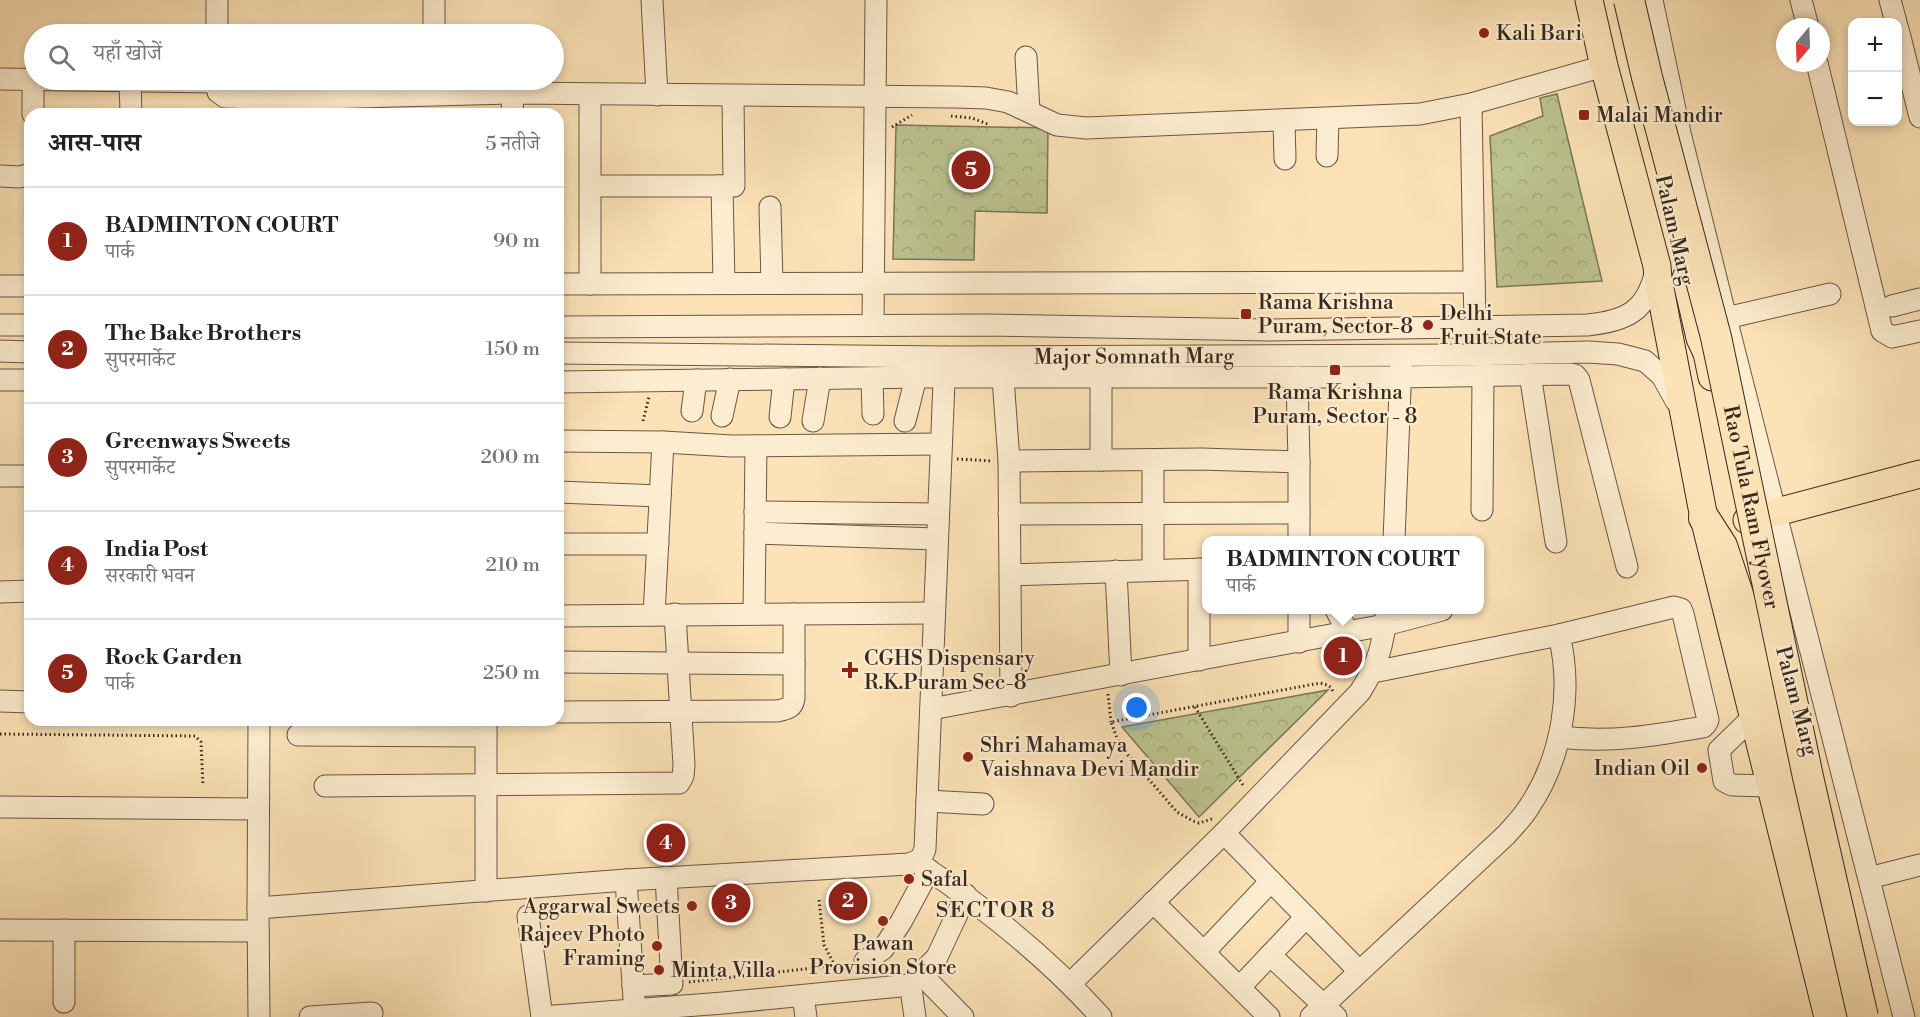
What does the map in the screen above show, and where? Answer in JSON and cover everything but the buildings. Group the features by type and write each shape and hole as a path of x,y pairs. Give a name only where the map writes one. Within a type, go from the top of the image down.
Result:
{"highway":[{"name":"Rao Tula Ram Flyover","path":"1629,0 1647,77 1716,337 1808,777 1863,1017"},
{"name":"Rao Tula Ram Flyover","path":"1704,518 1722,546 1775,706 1848,1017"}],"main road":[{"name":"Palam Marg","path":"1589,0 1604,66 1658,266 1658,278 1704,518 1828,1017"},
{"name":"Palam Marg","path":"1621,0 1697,326 1707,353 1747,520 1814,764 1859,950 1878,1017"},
{"path":"1747,520 1920,474"}],"street":[{"path":"217,0 217,24"},
{"path":"434,0 434,24"},
{"path":"652,0 657,95"},
{"path":"873,325 876,0"},
{"path":"1652,0 1680,133 1904,1017"},
{"path":"1801,0 1806,18"},
{"path":"1890,0 1895,18"},
{"path":"1902,40 1916,80 1920,117"},
{"path":"1026,57 1029,111"},
{"path":"449,90 513,104 590,95 986,98 1008,102 1057,124 1086,128 1420,114 1471,104 1604,66"},
{"path":"1818,72 1882,331 1892,337 1920,331"},
{"path":"0,79 24,80"},
{"path":"33,90 33,108"},
{"path":"130,90 131,108"},
{"path":"218,90 218,93 225,97 283,107 359,105 422,90"},
{"path":"590,95 590,284"},
{"path":"591,186 734,186 733,96"},
{"path":"1471,104 1475,327"},
{"path":"1327,156 1328,119"},
{"path":"1284,121 1285,159"},
{"path":"0,176 24,176"},
{"path":"717,186 722,186 724,283"},
{"path":"770,207 772,283"},
{"name":"Major Somnath Marg","path":"564,327 998,325 1270,330 1587,325 1610,323 1628,316 1643,303 1653,285 1658,266"},
{"path":"564,284 1474,282"},
{"path":"0,286 24,286"},
{"path":"1726,318 1830,294"},
{"path":"1892,306 1920,299"},
{"path":"0,325 24,325"},
{"path":"1587,325 1588,352"},
{"path":"0,351 24,352"},
{"name":"Major Somnath Marg","path":"564,353 944,367 1588,352 1618,354 1645,362 1662,376 1683,413"},
{"path":"1394,536 1401,355"},
{"path":"865,961 883,950 901,922 923,866 921,859 925,849 944,367"},
{"path":"564,382 916,377 944,367 1003,378 1400,377 1570,374 1575,375 1579,380 1627,567"},
{"path":"1530,374 1556,542"},
{"path":"1482,510 1483,375"},
{"path":"905,421 916,377"},
{"path":"1297,377 1299,536"},
{"path":"813,422 820,378"},
{"path":"872,378 873,414"},
{"path":"1003,378 1009,461 1011,696"},
{"path":"1101,378 1101,460"},
{"path":"722,416 730,379"},
{"path":"780,417 784,379"},
{"path":"0,380 24,380"},
{"path":"692,411 696,380"},
{"path":"564,441 940,451"},
{"path":"325,786 679,783 683,776 684,765 678,662 665,615 658,544 663,442"},
{"path":"754,614 756,446"},
{"path":"1009,461 1201,459 1299,462"},
{"path":"1153,460 1153,570"},
{"path":"0,476 24,476"},
{"path":"564,492 660,496"},
{"path":"1009,514 1299,513"},
{"path":"755,523 938,514"},
{"path":"755,523 936,539"},
{"path":"564,544 658,544"},
{"path":"1010,575 1202,569"},
{"path":"1114,676 1116,571"},
{"path":"0,592 24,591"},
{"path":"1199,660 1202,592"},
{"path":"1373,672 1559,634 1674,607 1680,609 1708,720 1707,724 1622,740 1559,737"},
{"path":"564,616 933,613"},
{"path":"564,712 777,711 788,708 794,703 794,614"},
{"path":"1299,614 1299,642"},
{"path":"1339,614 1348,632"},
{"path":"931,709 1299,642 1348,632 1386,617 1407,614"},
{"path":"1071,984 1224,833 1360,692 1373,672 1381,650 1386,617"},
{"path":"1270,955 1323,1013 1359,971 1506,835 1530,807 1545,778 1559,737 1564,714 1565,664 1559,634"},
{"path":"564,662 794,664"},
{"path":"0,701 24,702"},
{"path":"1752,718 1719,750 1724,781 1732,785 1770,786"},
{"path":"259,726 259,1017"},
{"path":"298,735 486,728 484,785 486,891"},
{"path":"927,801 983,804"},
{"path":"0,807 258,809"},
{"path":"1224,833 1359,971"},
{"path":"258,908 626,880 909,864 923,866 966,895 1071,984 1101,1017"},
{"path":"1869,878 1920,865"},
{"path":"633,986 672,984 666,878"},
{"path":"626,880 634,1013"},
{"path":"1204,952 1271,881"},
{"path":"528,916 542,1017 716,1010 916,980 937,957 966,895"},
{"path":"1153,902 1269,1017"},
{"path":"1240,987 1306,917"},
{"path":"0,930 258,931"},
{"path":"64,930 64,1002"},
{"path":"915,1017 916,980"},
{"path":"916,980 963,1017"},
{"path":"803,996 806,1017"},
{"path":"310,1017 372,1013"}],"path":[{"path":"891,128 910,115 921,115"},
{"path":"941,116 972,118 990,125"},
{"path":"644,421 652,381"},
{"path":"940,451 1009,461"},
{"path":"1114,676 1111,722 1120,746 1177,812 1199,823 1212,819 1224,833"},
{"path":"1111,722 1320,683 1329,685 1333,689 1334,695 1330,701"},
{"path":"1194,706 1244,787"},
{"path":"0,734 195,736 201,742 203,786"},
{"path":"672,984 835,966 824,945 819,900"}],"green space":[{"path":"1557,94 1602,281 1497,287 1490,136 1543,116 1540,98"},
{"path":"896,125 1048,128 1047,213 975,211 974,260 893,259"},
{"path":"1328,690 1199,817 1122,727"}],"place":[{"name":"Kali Bari","path":"1484,33"},
{"name":"Malai Mandir","path":"1584,115"},
{"name":"Rock Garden","path":"971,170"},
{"name":"Rama Krishna Puram, Sector-8","path":"1246,314"},
{"name":"Delhi Fruit State","path":"1428,325"},
{"name":"Rama Krishna Puram, Sector - 8","path":"1335,370"},
{"name":"BADMINTON COURT","path":"1343,656"},
{"name":"CGHS Dispensary R.K.Puram Sec-8","path":"850,670"},
{"name":"Shri Mahamaya Vaishnava Devi Mandir","path":"968,757"},
{"name":"Indian Oil","path":"1702,768"},
{"name":"India Post","path":"666,843"},
{"name":"Safal","path":"909,879"},
{"name":"The Bake Brothers","path":"848,901"},
{"name":"Greenways Sweets","path":"731,903"},
{"name":"Aggarwal Sweets","path":"692,906"},
{"name":"Pawan Provision Store","path":"883,921"},
{"name":"Rajeev Photo Framing","path":"657,946"},
{"name":"Minta Villa","path":"659,970"}],"district":[{"name":"SECTOR 8","path":"996,909"}]}
